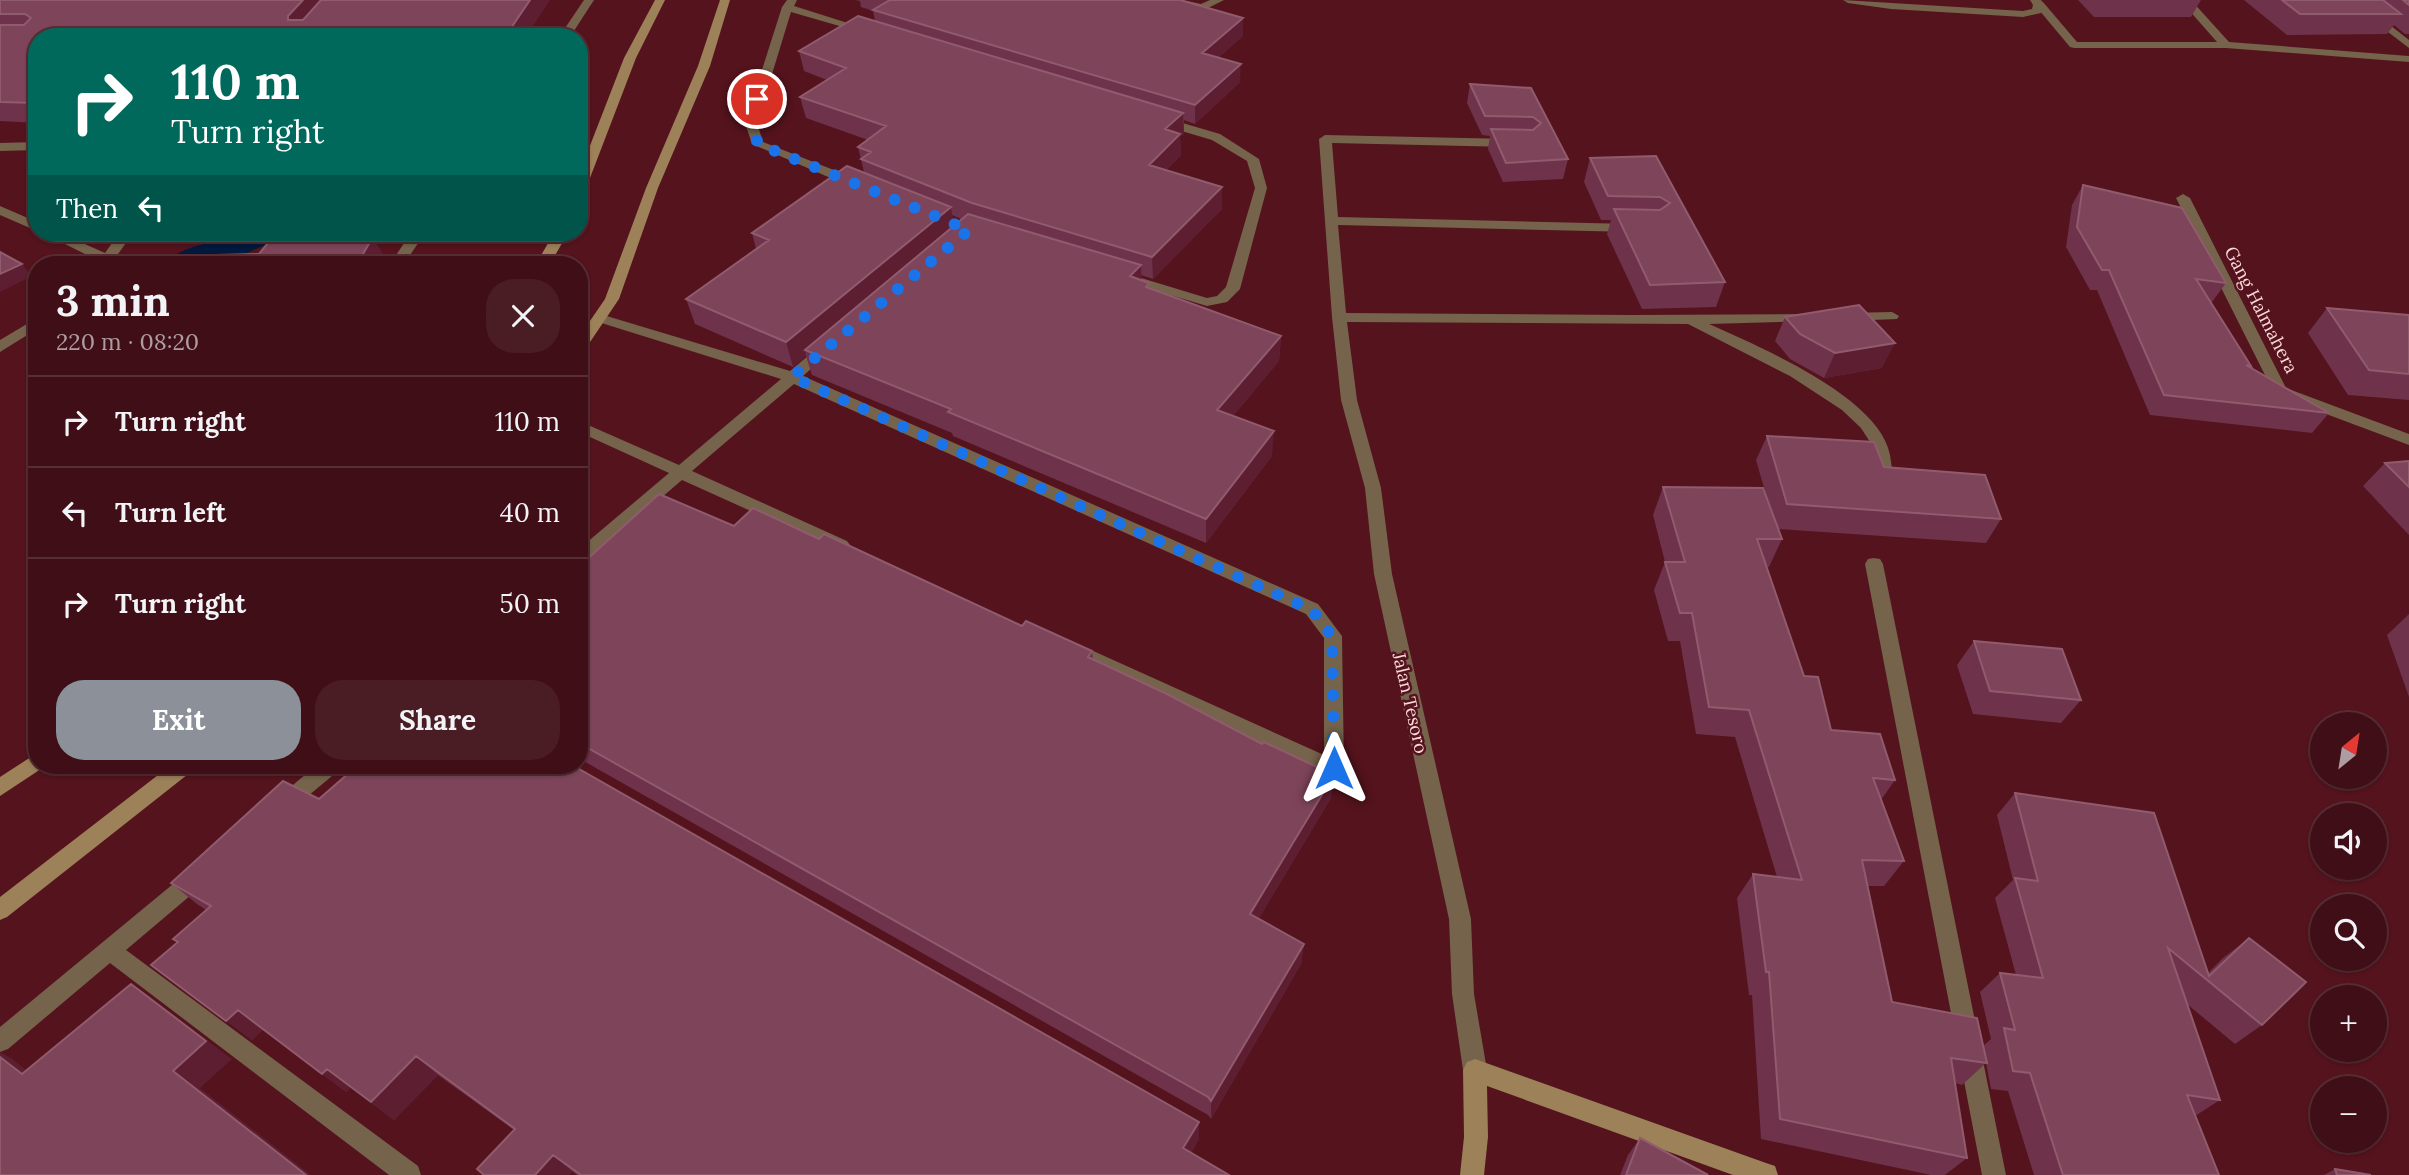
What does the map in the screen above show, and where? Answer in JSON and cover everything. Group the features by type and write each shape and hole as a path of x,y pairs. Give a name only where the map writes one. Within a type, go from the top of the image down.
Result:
{"street":[{"path":"570,28 589,0"},
{"path":"588,168 630,58 660,0"},
{"path":"588,335 612,299 652,188 704,66 725,0"},
{"path":"1169,0 1202,8 1219,0"},
{"path":"1848,0 2023,14 2037,11 2037,2"},
{"path":"2185,0 2226,45"},
{"path":"2351,0 2409,45"},
{"path":"2037,2 2074,45 2226,45 2409,59"},
{"path":"870,189 758,144 751,123 789,4 880,35"},
{"path":"1114,274 1207,302 1222,299 1233,289 1261,188 1253,159 1216,137 1153,118"},
{"name":"Jalan Tesoro","path":"1472,1175 1476,1137 1475,1070 1464,994 1460,919 1399,657 1383,574 1373,488 1349,400 1339,317 1325,139 1529,143"},
{"path":"0,147 28,146"},
{"name":"Gang Halmahera","path":"2183,198 2280,391 2409,440"},
{"path":"0,210 28,223"},
{"path":"1331,221 1653,228"},
{"path":"67,242 94,256"},
{"path":"1339,317 1691,322 1892,316"},
{"path":"600,318 792,377 1312,610 1332,636 1334,768 1058,643"},
{"path":"1691,322 1772,358 1841,402 1863,420 1878,440 1884,472"},
{"path":"0,347 28,328"},
{"path":"588,551 834,342"},
{"path":"588,430 858,553"},
{"path":"1874,564 1994,1175"},
{"path":"0,788 28,768"},
{"path":"0,910 174,774"},
{"path":"268,818 320,774"},
{"path":"0,1041 215,862"},
{"path":"108,950 409,1175"},
{"path":"1475,1070 1766,1175"}],"water":[{"path":"210,242 272,242 239,256 175,256"}],"building":[{"path":"0,0 303,0 288,16 288,20 303,20 321,0 530,0 511,28 28,28 28,103 0,102 0,25 24,25 31,18 25,14 0,14"},
{"path":"890,0 1180,0 1243,18 1202,53 1241,64 1195,105 873,10"},
{"path":"2282,0 2383,0 2401,14 2300,14"},
{"path":"858,16 1183,113 1165,129 1180,134 1149,165 1222,187 1152,257 972,203 861,159 871,152 858,147 886,126 800,97 846,68 799,51"},
{"path":"1470,84 1531,88 1568,159 1506,163 1491,129 1533,130 1541,123 1533,117 1485,116"},
{"path":"1656,156 1725,282 1650,285 1614,209 1660,210 1670,203 1660,197 1608,196 1590,158"},
{"path":"847,166 951,207 786,342 686,299 769,240 752,233"},
{"path":"2083,185 2182,208 2226,283 2196,279 2251,366 2246,365 2329,413 2164,395 2109,270 2102,270 2077,227"},
{"path":"968,214 1141,265 1130,276 1149,283 1146,287 1281,336 1217,410 1274,431 1206,519 948,412 951,409 805,350"},
{"path":"269,242 370,242 362,256 176,256 259,254"},
{"path":"0,252 22,264 0,274"},
{"path":"1859,305 1895,343 1835,353 1800,334 1785,317"},
{"path":"2327,308 2409,315 2409,374 2369,370"},
{"path":"1767,436 1874,442 1884,467 1985,475 2001,519 1787,504"},
{"path":"2409,461 2409,487 2385,463"},
{"path":"1663,487 1763,488 1782,539 1757,539 1804,676 1818,677 1831,730 1880,734 1895,780 1873,778 1904,861 1862,860 1892,1002 1977,1018 1987,1063 1951,1058 1967,1158 1780,1119 1769,972 1766,972 1753,874 1802,880 1749,710 1709,707 1692,613 1680,613 1665,562 1685,562"},
{"path":"659,494 734,526 753,508 819,539 824,534 1022,626 1026,621 1092,651 1088,657 1167,694 1262,744 1264,742 1334,775 1250,914 1304,944 1211,1101 588,748 588,558"},
{"path":"1974,641 2062,649 2081,700 1990,691"},
{"path":"348,774 588,774 1199,1122 1183,1148 1229,1175 581,1175 553,1155 535,1175 484,1175 477,1169 515,1129 416,1056 371,1102 327,1069 322,1074 238,1010 226,1021 151,965 178,942 173,939 211,906 171,883 283,781 319,799"},
{"path":"2015,793 2154,813 2209,976 2249,938 2306,982 2262,1025 2168,948 2220,1100 2187,1095 2219,1175 2063,1175 2030,1073 2013,1071 2004,1028 2015,1030 2000,973 2043,978 2015,878 2038,881"},
{"path":"131,984 206,1041 173,1071 306,1175 0,1175 0,1057 22,1074"},
{"path":"1640,1138 1708,1175 1626,1175"},
{"path":"2335,1169 2371,1175 2337,1175"}],"route":[{"path":"757,99 751,123 758,144 969,230 792,377 1312,610 1332,636 1334,768"}]}
